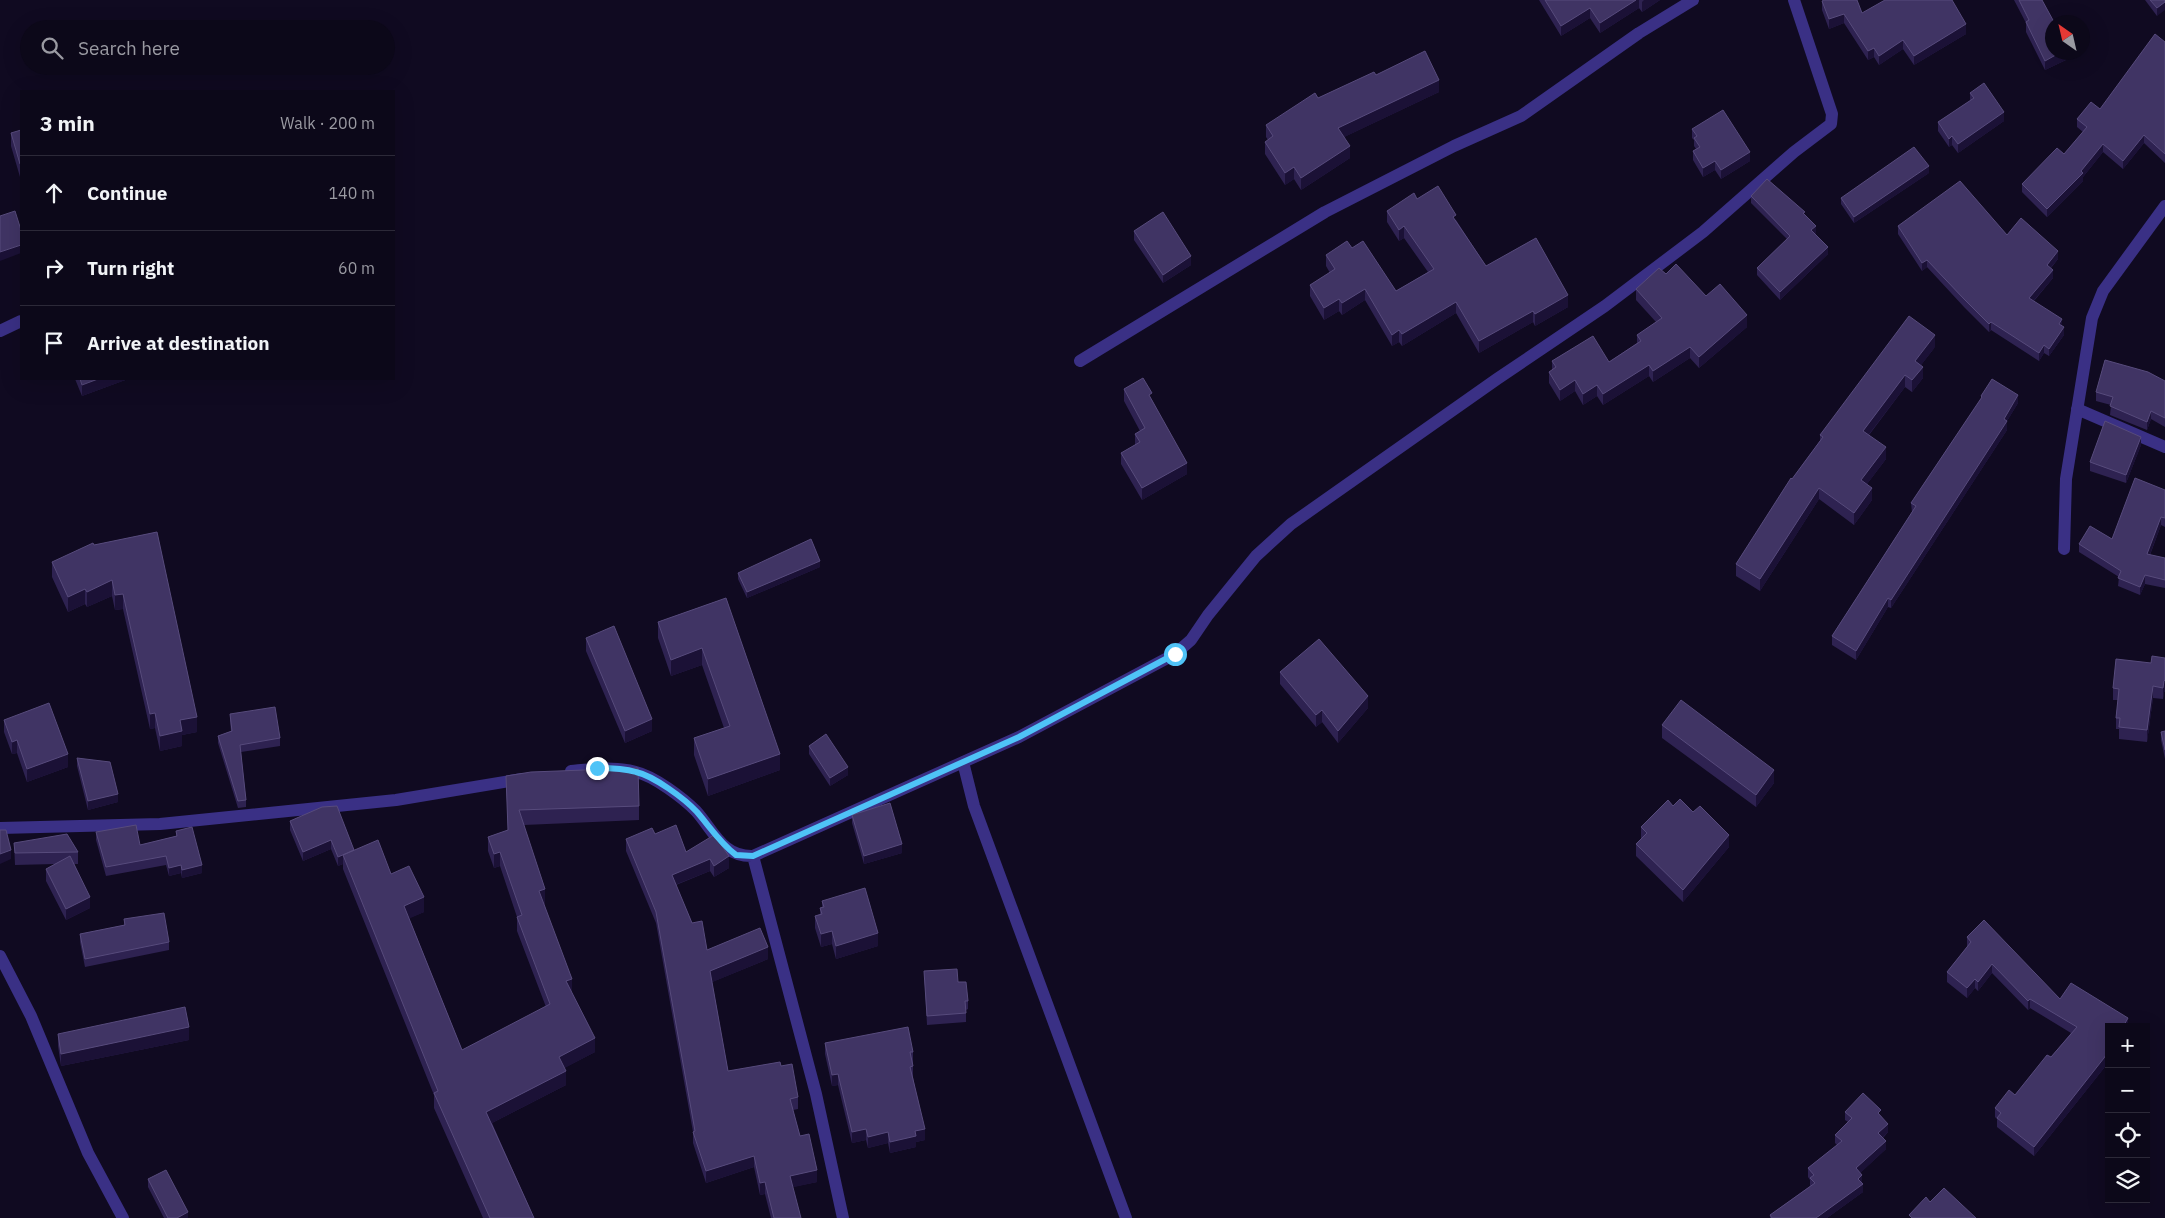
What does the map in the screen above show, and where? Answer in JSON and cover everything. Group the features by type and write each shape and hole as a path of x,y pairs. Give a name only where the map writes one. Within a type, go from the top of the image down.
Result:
{"street":[{"path":"1080,361 1325,212 1454,146 1511,122 1639,33 1693,0"},
{"path":"561,773 597,768 618,768 638,772 670,790 686,802 724,846 736,855 753,856 1019,737 1175,654 1191,640 1208,615 1256,556 1291,524 1620,295 1703,232 1794,152 1831,124 1832,114 1794,0"},
{"path":"2064,549 2066,479 2092,318 2104,290 2165,206"},
{"path":"0,331 20,321"},
{"path":"2077,409 2165,446"},
{"path":"963,762 974,806 1126,1218"},
{"path":"0,828 160,824 396,800 533,777"},
{"path":"753,856 816,1094 844,1218"},
{"path":"0,956 31,1016 88,1153 123,1218"}],"building":[{"path":"1545,0 1636,0 1600,23 1590,8 1561,26"},
{"path":"1857,0 1862,13 1885,0 1952,0 1966,24 1914,56 1903,40 1879,56 1874,48 1868,51 1844,14 1829,19 1822,1"},
{"path":"2019,0 2042,0 2050,15 2045,15 2045,60 2047,60 2045,61 2026,22 2029,20"},
{"path":"2150,0 2165,0 2165,2 2157,8"},
{"path":"2155,34 2165,42 2165,154 2144,135 2123,161 2103,144 2081,171 2083,173 2047,209 2022,184 2057,148 2064,154 2087,127 2077,119 2091,102 2100,109"},
{"path":"1425,51 1439,80 1338,128 1350,146 1301,178 1294,167 1285,173 1265,142 1273,136 1266,125 1315,93 1318,98 1374,72 1376,75"},
{"path":"1984,83 2004,112 1958,144 1952,136 1949,139 1938,122 1974,98 1970,93"},
{"path":"1723,110 1750,152 1721,170 1715,161 1703,168 1693,151 1700,147 1694,138 1697,136 1692,129"},
{"path":"20,130 20,164 11,133"},
{"path":"1914,147 1929,166 1854,217 1841,198"},
{"path":"1767,179 1805,212 1803,213 1816,226 1811,230 1828,247 1780,292 1757,268 1790,236 1751,196"},
{"path":"1960,181 2007,235 2021,218 2058,251 2047,265 2053,270 2029,298 2062,319 2059,324 2064,327 2049,349 2044,345 2039,353 1991,322 1989,324 1927,260 1922,263 1898,226"},
{"path":"1438,186 1456,215 1453,217 1486,266 1536,238 1568,295 1535,314 1533,311 1479,341 1456,302 1402,334 1399,330 1392,335 1365,289 1342,303 1339,299 1324,308 1310,285 1335,269 1326,255 1347,241 1352,248 1363,241 1396,291 1434,269 1404,226 1399,230 1387,211 1414,193 1417,199"},
{"path":"15,211 20,227 20,245 0,252 0,216"},
{"path":"1163,212 1191,256 1163,275 1134,231"},
{"path":"1676,264 1706,296 1720,284 1747,315 1699,357 1690,347 1653,371 1649,365 1603,394 1597,385 1583,394 1575,380 1560,390 1549,372 1556,367 1552,361 1593,336 1609,362 1641,341 1637,335 1662,318 1636,289 1659,268 1666,274"},
{"path":"1909,316 1935,335 1915,361 1923,367 1912,380 1905,375 1863,431 1886,447 1861,480 1872,488 1854,513 1819,488 1760,579 1736,564 1791,478 1823,437 1820,435"},
{"path":"2105,360 2148,372 2165,381 2165,418 2151,411 2147,422 2110,406 2113,397 2096,392"},
{"path":"1143,378 1152,393 1149,395 1187,463 1142,488 1121,453 1140,442 1135,434 1145,428 1124,389"},
{"path":"1992,379 2018,395 2004,419 2007,421 1891,600 1888,598 1856,651 1832,636 1916,506 1911,503"},
{"path":"80,380 95,380 82,385"},
{"path":"2105,421 2141,437 2126,475 2090,462"},
{"path":"2135,478 2165,490 2165,518 2161,517 2147,554 2165,558 2165,580 2145,575 2140,587 2118,578 2121,571 2079,544 2090,526 2112,539"},
{"path":"157,532 197,717 180,720 182,731 160,736 155,713 150,714 123,594 115,595 112,580 87,592 85,589 68,597 52,562 93,543 94,545"},
{"path":"811,539 820,561 747,592 738,573"},
{"path":"726,598 780,754 708,779 694,738 730,726 702,648 671,660 658,622"},
{"path":"614,626 652,719 625,731 586,638"},
{"path":"1319,639 1368,696 1338,731 1322,710 1316,715 1280,672"},
{"path":"2152,656 2165,658 2165,680 2163,688 2153,686 2147,730 2119,727 2120,718 2116,718 2119,689 2113,688 2116,659 2151,663"},
{"path":"1681,700 1774,770 1756,795 1662,725"},
{"path":"49,703 68,754 27,769 17,740 12,742 4,720"},
{"path":"275,707 280,738 240,745 246,800 238,801 218,736 232,731 230,714"},
{"path":"2165,731 2165,750 2161,732"},
{"path":"826,734 848,767 830,778 809,746"},
{"path":"77,758 110,762 118,794 88,801"},
{"path":"638,768 639,806 519,810 545,889 539,891 572,979 566,981 595,1038 559,1057 566,1071 486,1112 534,1218 490,1218 434,1093 438,1091 343,855 378,840 391,874 409,866 424,897 404,906 462,1050 550,1004 517,917 522,915 500,852 494,854 488,837 508,830 506,776 531,772"},
{"path":"1680,799 1693,812 1700,806 1729,835 1683,890 1636,844 1647,833 1641,827 1668,800 1673,806"},
{"path":"890,803 902,844 864,856 852,815"},
{"path":"337,806 354,850 338,857 331,840 303,852 290,821 322,807"},
{"path":"136,825 140,845 177,836 176,831 192,827 202,865 182,870 181,865 169,868 166,856 106,867 96,832"},
{"path":"676,825 686,852 714,835 729,856 714,866 710,859 672,875 692,923 702,921 707,950 760,928 768,947 710,971 728,1071 780,1062 781,1066 792,1064 798,1097 790,1099 800,1136 809,1134 817,1170 790,1176 801,1218 774,1218 765,1182 760,1183 754,1156 706,1171 693,1132 695,1131 656,912 626,839 652,828 655,834"},
{"path":"0,830 6,830 11,850 0,854"},
{"path":"67,834 78,852 15,853 14,843"},
{"path":"70,856 90,897 66,909 46,869"},
{"path":"865,888 878,933 836,946 832,931 821,934 815,916 822,914 820,908 824,907 822,901"},
{"path":"164,913 169,942 85,959 80,934 125,925 124,919"},
{"path":"1984,920 2060,999 2071,983 2128,1018 2125,1023 2105,1023 2105,1056 2034,1147 1997,1118 2001,1113 1995,1108 2009,1090 2015,1095 2047,1055 2051,1057 2077,1027 2030,999 2028,1001 1992,964 1978,982 1975,979 1967,988 1947,972 1971,942 1967,937"},
{"path":"957,969 958,982 966,982 968,1001 965,1001 966,1013 927,1016 924,971"},
{"path":"185,1007 189,1027 61,1054 58,1034"},
{"path":"908,1027 913,1052 910,1052 913,1066 910,1067 925,1129 915,1131 916,1136 890,1142 888,1132 868,1137 866,1129 852,1132 838,1074 832,1075 825,1043"},
{"path":"1863,1093 1881,1110 1878,1113 1888,1124 1878,1133 1886,1141 1856,1168 1862,1175 1858,1179 1863,1184 1816,1218 1772,1218 1770,1215 1815,1183 1810,1178 1814,1175 1808,1168 1842,1141 1835,1135 1852,1118 1845,1112"},
{"path":"166,1170 188,1212 177,1218 168,1218 148,1179"},
{"path":"1944,1188 1976,1218 1912,1218 1909,1215 1926,1197 1930,1202"}],"route":[{"path":"597,768 618,768 638,772 652,779 686,802 724,846 736,855 743,857 753,856 1019,737 1175,654"}]}
